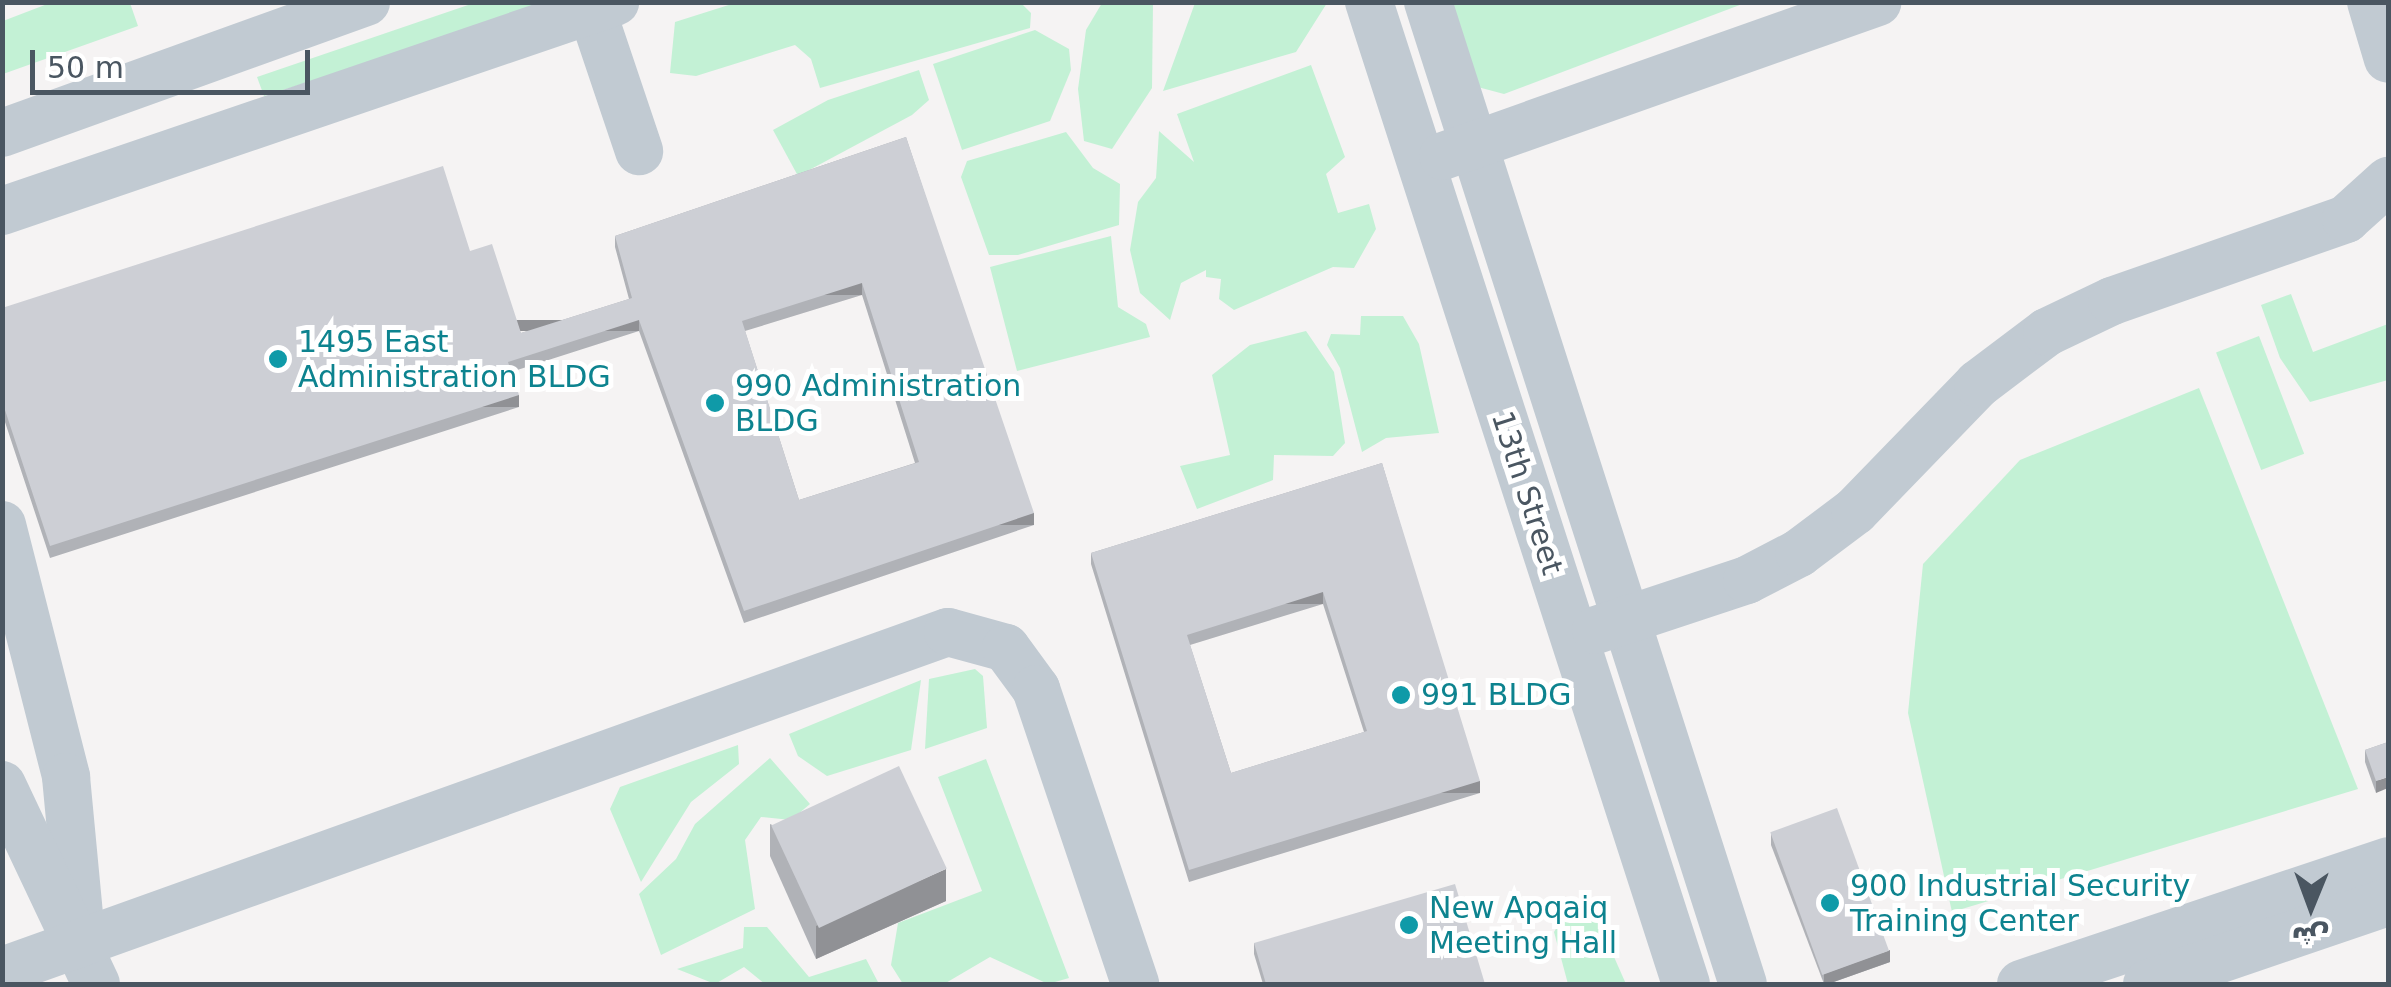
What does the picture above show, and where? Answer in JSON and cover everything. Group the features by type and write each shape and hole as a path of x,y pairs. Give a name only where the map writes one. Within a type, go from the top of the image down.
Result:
{"street":[{"path":"2,133 366,2"},
{"name":"13th Street","path":"1369,2 1686,984"},
{"name":"13th Street","path":"1428,2 1743,984"},
{"path":"1422,164 1878,2"},
{"path":"2372,2 2388,59"},
{"path":"2,210 604,7 639,151"},
{"path":"1574,637 1748,580 1799,552 1856,511 1978,384 2047,332 2112,302 2346,219 2388,181"},
{"path":"2,525 66,777 89,965"},
{"path":"2,971 89,965 890,648 948,632 1006,648 1036,689 1136,984"},
{"path":"2,785 89,965"},
{"path":"2147,984 2388,861"},
{"path":"2021,984 2199,960 2388,902"}],"green space":[{"path":"1195,2 1327,3 1296,52 1163,91"},
{"path":"50,3 130,3 138,26 3,74 3,21"},
{"path":"474,3 561,3 264,96 257,77"},
{"path":"735,3 1021,3 1031,13 1030,28 820,88 811,59 795,45 696,76 670,73 675,22"},
{"path":"1102,3 1153,3 1152,88 1112,149 1084,141 1078,89 1086,30"},
{"path":"1446,3 1745,3 1504,94 1474,86"},
{"path":"1035,30 1069,49 1071,70 1050,121 962,150 933,64"},
{"path":"1311,65 1345,157 1326,174 1338,213 1369,204 1376,229 1354,268 1333,267 1234,310 1219,299 1221,279 1206,277 1206,270 1181,283 1170,320 1140,293 1130,250 1138,202 1156,178 1159,131 1194,162 1177,114"},
{"path":"919,70 929,100 912,115 798,176 773,130 828,100"},
{"path":"1066,132 1093,168 1120,184 1119,225 1018,255 989,255 961,177 967,161"},
{"path":"1111,236 1118,307 1146,324 1150,337 1017,371 990,267"},
{"path":"2291,294 2313,352 2388,324 2388,380 2310,402 2280,358 2261,305"},
{"path":"1361,316 1403,316 1419,344 1439,433 1386,438 1362,452 1340,368 1327,345 1331,334 1360,335"},
{"path":"1306,331 1334,372 1345,443 1333,456 1274,455 1273,480 1197,509 1180,466 1230,455 1212,375 1250,345"},
{"path":"2259,336 2304,454 2261,470 2216,352"},
{"path":"2199,388 2358,789 1952,912 1908,713 1923,564 2020,460"},
{"path":"975,669 983,676 987,728 925,749 929,679"},
{"path":"921,680 911,750 827,776 798,756 789,734"},
{"path":"738,745 739,764 691,802 641,882 610,809 620,787"},
{"path":"770,758 810,804 791,820 761,817 745,840 755,909 661,955 639,894 676,859 695,824"},
{"path":"986,759 1069,978 1048,984 990,957 944,984 903,984 891,965 898,923 982,891 938,777"},
{"path":"1591,905 1626,984 1568,984 1554,932 1563,917"},
{"path":"744,927 767,927 809,977 866,959 879,984 765,984 744,967 715,984 677,969 743,948"}],"building":[{"path":"906,137 1034,513 744,611 639,320 508,362 519,395 50,546 2,401 2,308 443,166 470,251 492,244 521,333 632,298 615,236","holes":["862,283 919,462 799,500 742,321"]},
{"name":"991 BLDG","path":"1382,463 1480,781 1189,870 1091,553","holes":["1323,592 1367,731 1231,773 1187,635"]},
{"path":"2388,742 2388,777 2376,781 2365,750"},
{"path":"899,766 947,868 819,928 771,826"},
{"name":"900 Industrial Security Training Center","path":"1837,808 1889,951 1822,975 1770,832"},
{"name":"New Apqaiq Meeting Hall","path":"1455,884 1485,984 1266,984 1254,943"}],"place":[{"name":"1495 East Administration BLDG","path":"278,359"},
{"name":"990 Administration BLDG","path":"715,403"},
{"name":"991 BLDG","path":"1401,695"},
{"name":"900 Industrial Security Training Center","path":"1830,903"},
{"name":"New Apqaiq Meeting Hall","path":"1409,925"}]}
